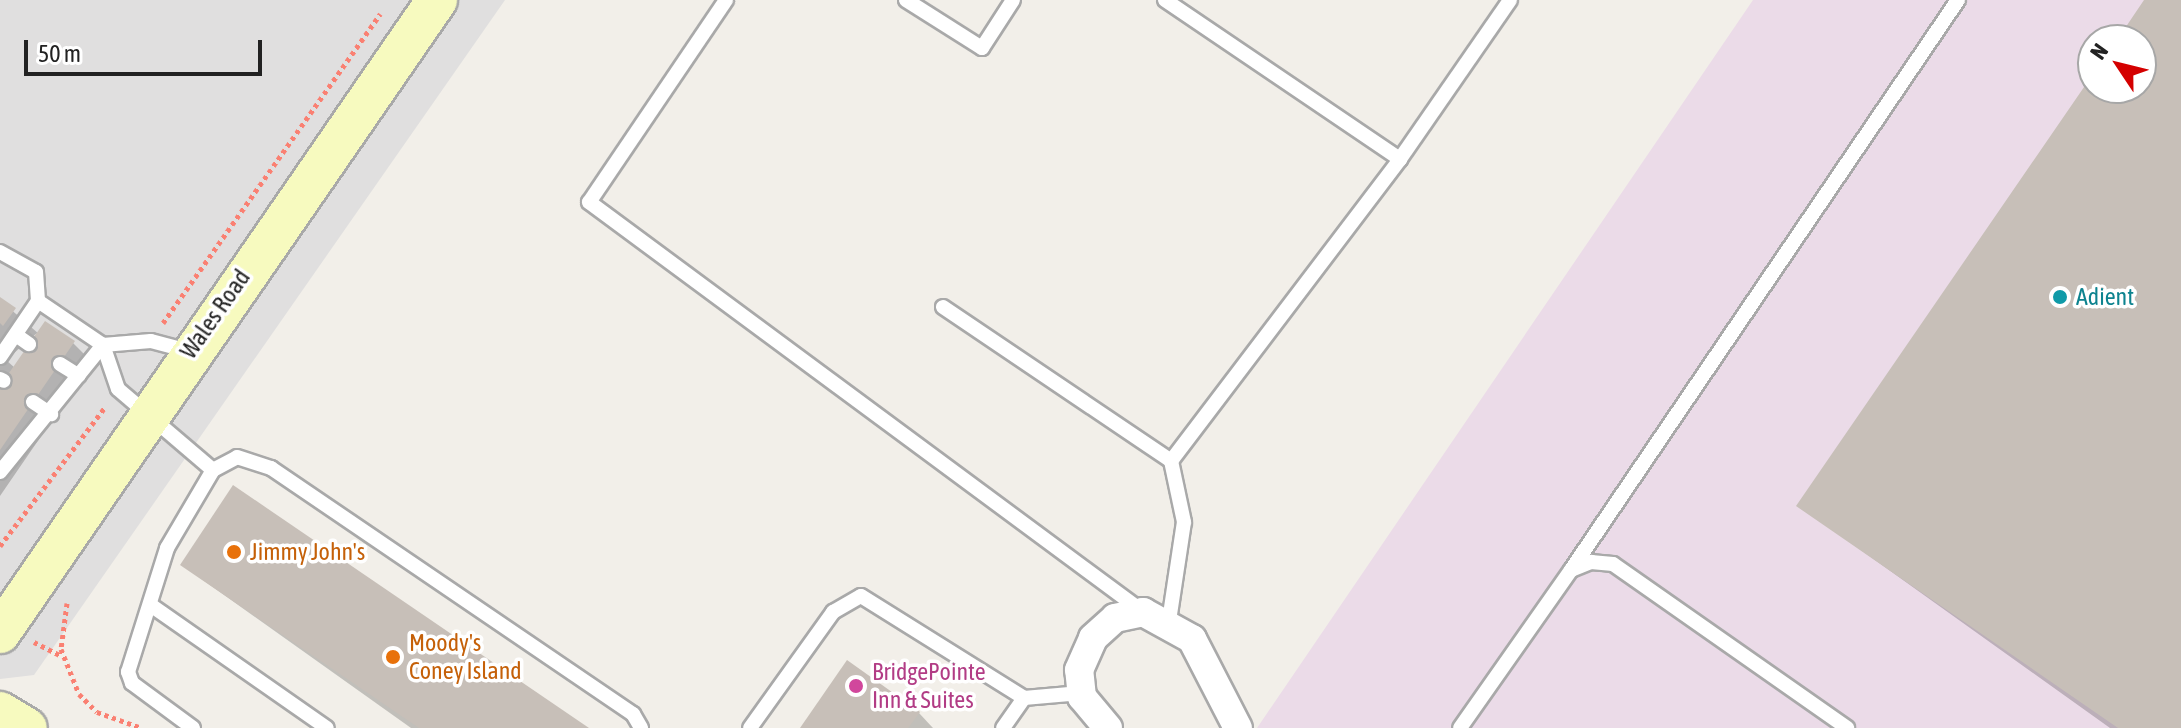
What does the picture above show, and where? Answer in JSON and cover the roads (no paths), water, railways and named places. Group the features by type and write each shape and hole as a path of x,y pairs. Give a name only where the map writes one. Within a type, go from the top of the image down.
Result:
{"street":[{"name":"Wales Road","path":"0,633 131,403 189,351 437,0"},
{"path":"1108,728 1081,693 1079,670 1093,638 1115,618 1156,616 1192,639 1238,728"},
{"path":"0,712 27,728"}],"lane":[{"path":"726,0 589,202 1156,616 1184,522 1171,461 943,307"},
{"path":"906,0 982,48 1013,0"},
{"path":"1165,0 1400,159"},
{"path":"1171,461 1400,159 1510,0"},
{"path":"1460,728 1571,570 1958,0"},
{"path":"0,252 36,272 38,301 0,357"},
{"path":"38,301 103,345 131,403 213,470"},
{"path":"16,335 29,344"},
{"path":"0,472 51,414 103,345 151,341 189,351"},
{"path":"60,364 79,376"},
{"path":"33,402 51,414"},
{"path":"8,438 22,447"},
{"path":"193,728 132,683 131,658 152,606 155,573 213,470 237,457 271,468 641,726"},
{"path":"1571,570 1613,564 1847,728"},
{"path":"750,728 833,612 861,596 1024,698 1081,693"},
{"path":"152,606 304,722 327,728"},
{"path":"1003,728 1024,698"}],"place":[{"name":"Adient","path":"2060,297"},
{"name":"Jimmy John's","path":"234,552"},
{"name":"Moody's Coney Island","path":"393,657"},
{"name":"BridgePointe Inn & Suites","path":"856,686"}]}
